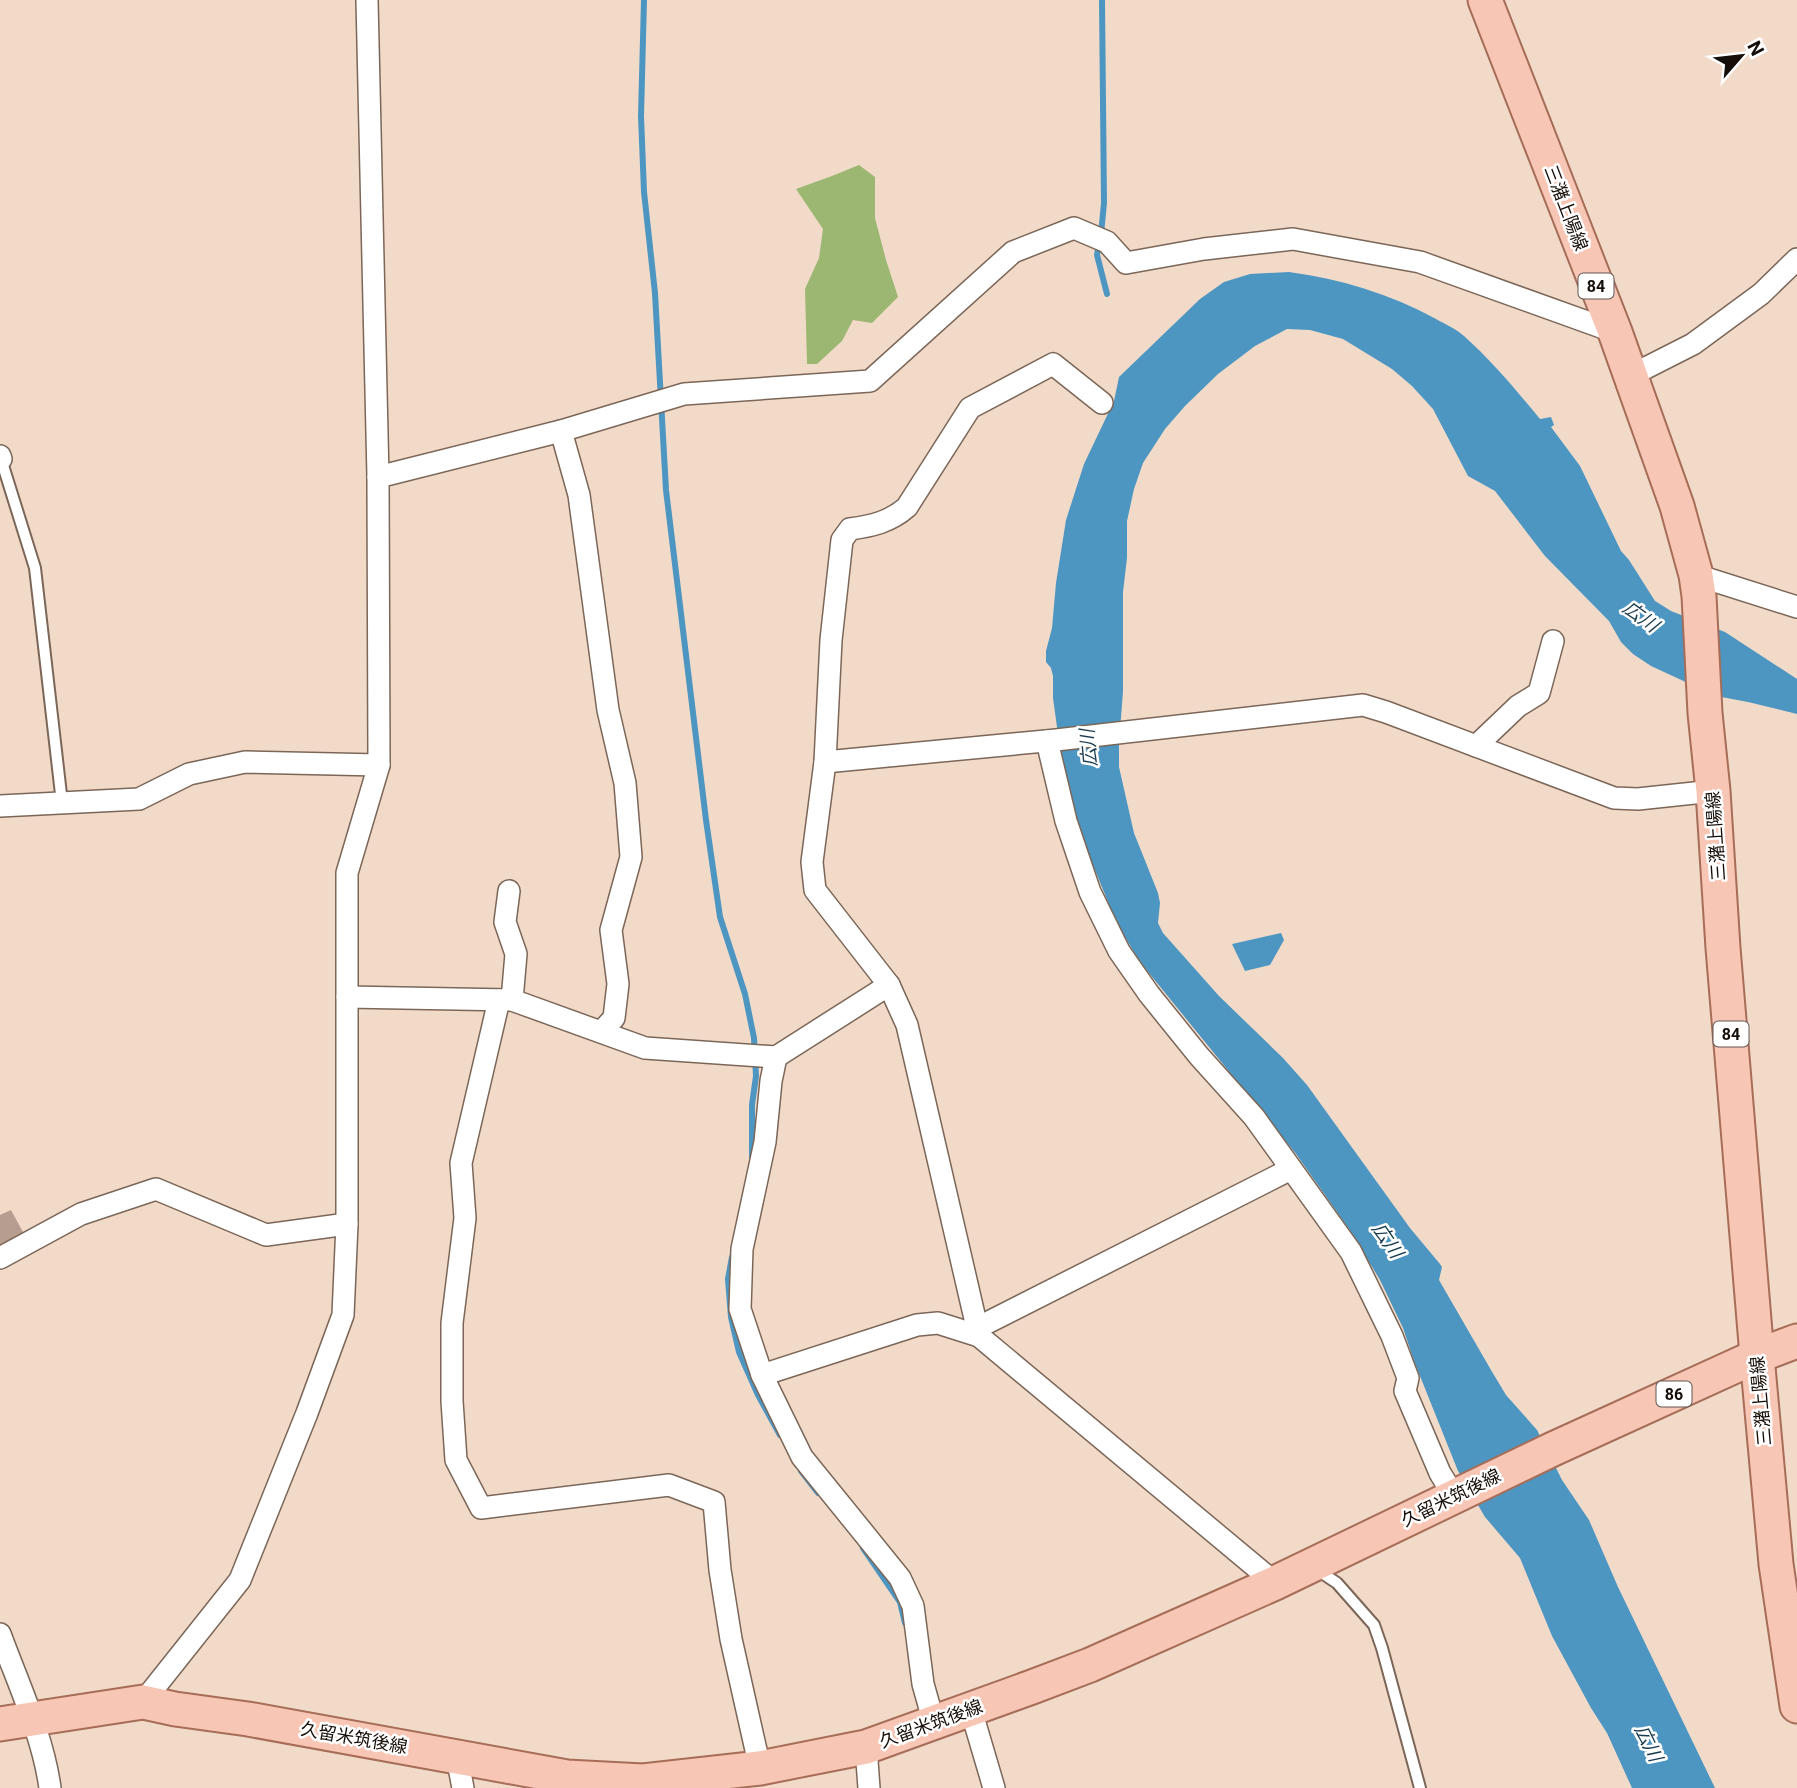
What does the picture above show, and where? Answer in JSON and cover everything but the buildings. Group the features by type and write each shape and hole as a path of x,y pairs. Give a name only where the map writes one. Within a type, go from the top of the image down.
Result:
{"main road":[{"name":"三潴上陽線","path":"1485,0 1615,332 1677,506 1697,586 1723,948 1757,1356 1776,1564 1797,1706"},
{"name":"久留米筑後線","path":"15,1721 143,1702 248,1719 460,1772 643,1781 760,1768 866,1747 1090,1665 1275,1583 1553,1449 1757,1356 1797,1341"}],"street":[{"path":"143,1702 240,1580 343,1315 346,1224 347,873 379,765 378,477 367,0"},
{"path":"378,477 561,431 684,394 870,381 1013,252 1074,228 1107,242 1126,263 1204,249 1293,239 1420,262 1615,332"},
{"path":"1630,376 1693,344 1761,294 1797,259"},
{"path":"978,1332 907,1025 889,985 815,890 811,862 825,762 831,640 842,540 850,529 879,525 907,507 970,408 1053,364 1102,403"},
{"path":"561,431 579,495 608,710 625,783 631,857 611,930 618,984 614,1018 602,1031"},
{"path":"1697,586 1797,607"},
{"path":"1476,746 1518,705 1539,693 1553,641"},
{"path":"825,762 1363,705 1614,798 1638,799 1713,791"},
{"path":"1052,740 1070,833 1090,892 1119,951 1149,994 1199,1056 1254,1117 1350,1252 1392,1336 1408,1378 1405,1391 1440,1473 1458,1495"},
{"path":"0,806 139,799 189,774 245,762 379,765"},
{"path":"509,891 505,922 516,954 461,1163 465,1218 452,1323 452,1401 456,1460 481,1508 669,1485 714,1502 720,1570 731,1639 760,1768"},
{"path":"347,997 505,1000 602,1031 645,1048 776,1057 889,985"},
{"path":"776,1057 765,1142 742,1249 740,1309 762,1375 802,1457 900,1578 913,1606 923,1684 934,1723"},
{"path":"978,1332 1291,1169"},
{"path":"0,1258 81,1214 156,1189 266,1236 346,1224"},
{"path":"762,1375 917,1325 938,1323 978,1332 1275,1583"},
{"path":"0,1634 15,1721 47,1769 50,1788"},
{"path":"971,1710 994,1788"},
{"path":"866,1747 869,1788"}],"lane":[{"path":"0,457 35,568 62,803"},
{"path":"1310,1566 1336,1583 1374,1625 1420,1788"}],"green space":[{"path":"859,165 875,177 875,218 898,297 872,323 853,320 842,341 817,364 807,364 805,289 819,258 823,229 796,189"}],"water":[{"name":"広川","path":"1289,272 1346,283 1383,295 1419,310 1461,333 1540,419 1551,417 1554,425 1551,427 1580,466 1621,551 1655,601 1671,611 1725,632 1797,679 1797,714 1716,696 1651,666 1633,654 1621,642 1609,621 1545,556 1495,491 1468,476 1433,409 1412,386 1392,369 1343,339 1310,330 1287,329 1255,346 1218,374 1165,429 1143,463 1134,489 1127,521 1123,592 1123,691 1119,767 1134,833 1158,893 1158,923 1163,933 1219,996 1307,1085 1410,1228 1442,1267 1439,1280 1491,1370 1506,1395 1537,1430 1562,1480 1589,1520 1618,1587 1715,1788 1632,1788 1607,1733 1552,1636 1520,1558 1485,1517 1458,1471 1403,1328 1380,1280 1349,1229 1296,1154 1140,962 1117,924 1084,843 1070,796 1057,727 1053,676 1046,662 1046,651 1052,628 1066,520 1084,464 1114,401 1119,377 1200,299 1224,282 1250,274"},
{"path":"1281,933 1284,940 1270,965 1245,971 1232,944"}],"waterway":[{"path":"644,0 641,116 644,192 655,293 666,490 720,917 745,994 754,1038 756,1076 752,1105 752,1157"},
{"path":"1101,234 1104,203 1102,0"},
{"path":"1099,244 1097,255 1107,294"},
{"path":"732,1257 728,1279 731,1317 739,1352 780,1435"},
{"path":"801,1471 818,1493"},
{"path":"863,1548 900,1602 905,1623"}]}
